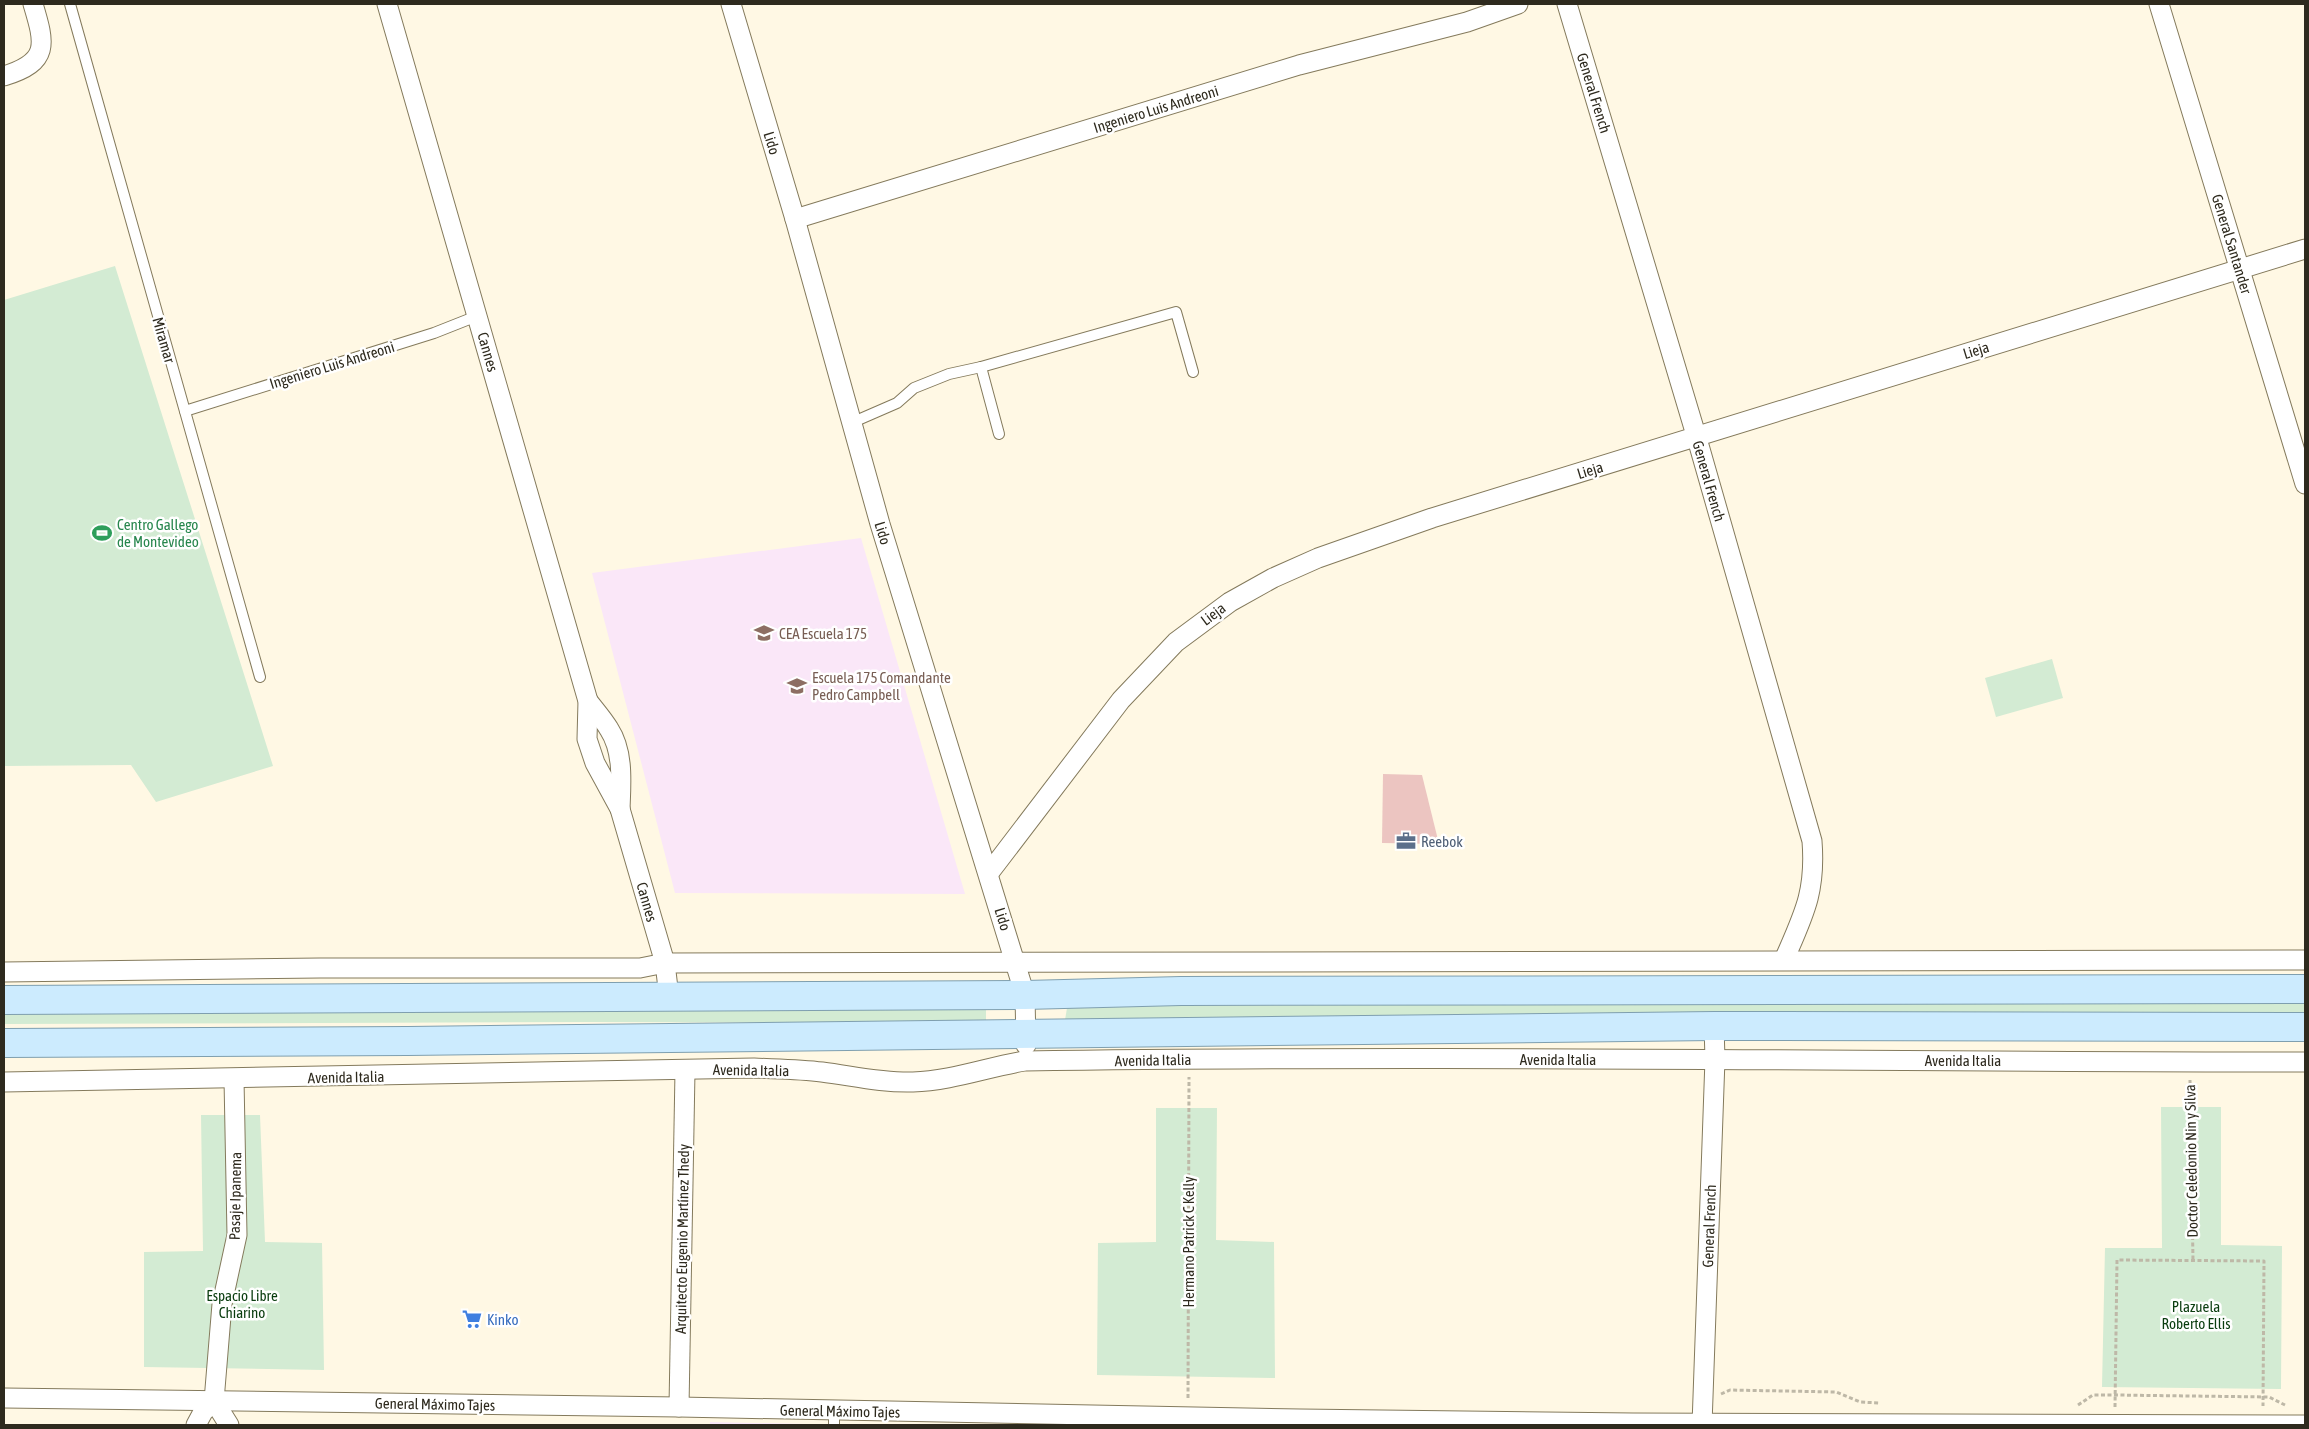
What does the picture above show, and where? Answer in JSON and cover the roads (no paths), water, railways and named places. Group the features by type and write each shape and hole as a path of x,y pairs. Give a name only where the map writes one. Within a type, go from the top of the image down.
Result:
{"main road":[{"path":"4,1000 1025,995 1181,991 2305,988"},
{"name":"Avenida Italia","path":"4,1043 408,1041 1026,1032 1714,1026 2305,1027"}],"street":[{"path":"4,76 32,65 39,55 42,34 33,4"},
{"name":"Cannes","path":"387,4 588,701 587,739 595,763 620,810 665,963 669,996"},
{"name":"Lido","path":"731,4 795,219 880,524 1025,995 1026,1061"},
{"name":"Ingeniero Luis Andreoni","path":"795,219 1299,65 1467,22 1518,4"},
{"name":"General French","path":"1567,4 1696,435 1812,841 1814,869 1810,895 1784,960"},
{"name":"General Santander","path":"2159,4 2305,484"},
{"name":"Lieja","path":"989,873 1121,700 1176,642 1230,602 1273,578 1318,558 1379,535 1696,435 2305,249"},
{"name":"Cannes","path":"588,701 610,730 618,750 621,769 620,810"},
{"path":"4,972 204,969 640,968 665,963 2305,960"},
{"name":"General French","path":"1702,1424 1715,1059 1714,1026"},
{"name":"Avenida Italia","path":"4,1082 762,1068 821,1072 881,1082 913,1082 940,1080 1000,1065 1026,1061 1189,1059 2305,1062"},
{"name":"Arquitecto Eugenio Martínez Thedy","path":"679,1407 685,1070"},
{"name":"Pasaje Ipanema","path":"214,1401 222,1304 237,1235 234,1079"},
{"name":"General Máximo Tajes","path":"4,1398 679,1407 834,1418 985,1420 2305,1425"},
{"path":"196,1425 203,1412 214,1401 229,1425"}],"lane":[{"name":"Miramar","path":"70,4 260,677"},
{"path":"851,423 897,403 914,388 949,374 981,367 1176,312 1193,372"},
{"name":"Ingeniero Luis Andreoni","path":"185,411 425,336 478,316"},
{"path":"981,367 999,434"}],"place":[{"name":"Centro Gallego de Montevideo","path":"102,533"},
{"name":"CEA Escuela 175","path":"764,633"},
{"name":"Escuela 175 Comandante Pedro Campbell","path":"797,686"},
{"name":"Reebok","path":"1406,841"},
{"name":"Kinko","path":"472,1319"}],"park label":[{"name":"Espacio Libre Chiarino","path":"242,1304"},
{"name":"Plazuela Roberto Ellis","path":"2196,1314"}]}
